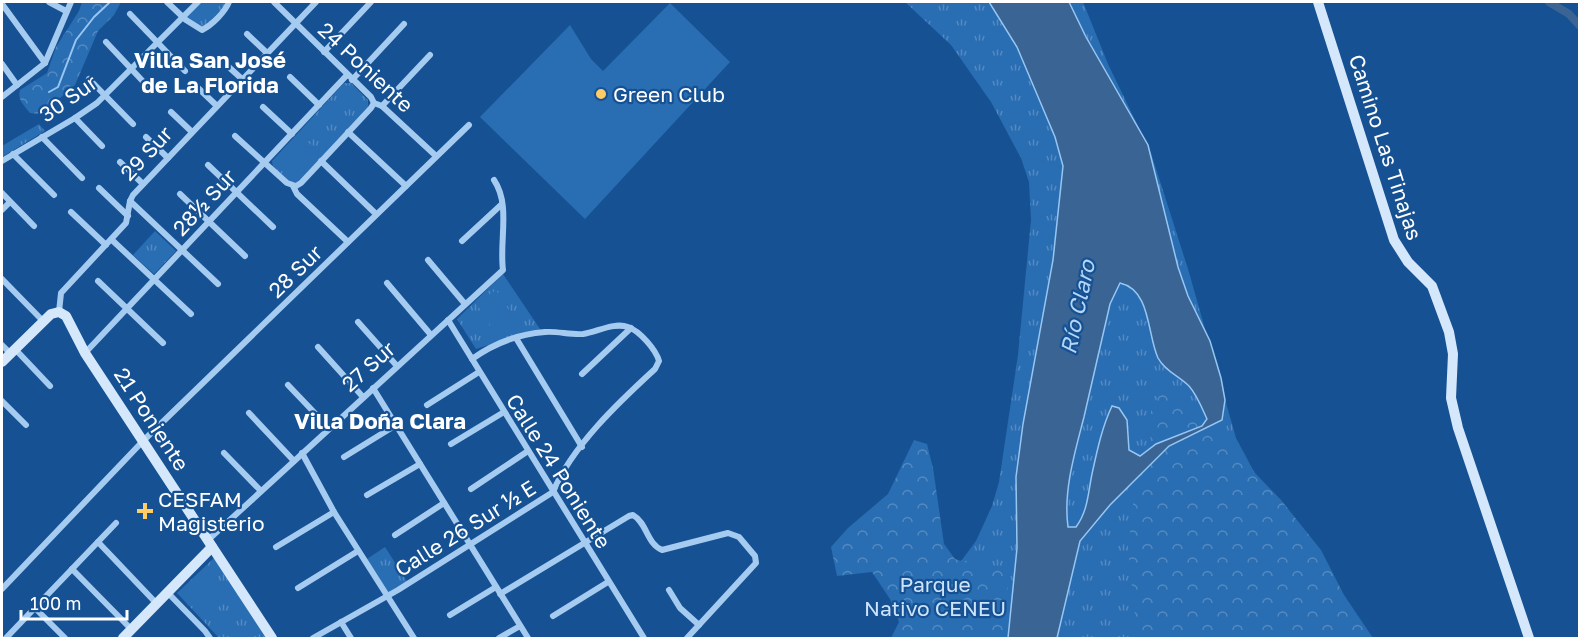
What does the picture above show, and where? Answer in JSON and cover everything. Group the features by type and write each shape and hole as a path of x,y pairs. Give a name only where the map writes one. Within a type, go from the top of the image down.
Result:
{"street":[{"path":"50,2 66,11"},
{"path":"2,97 45,63 71,2"},
{"path":"167,2 198,29 204,29 229,2"},
{"name":"30 Sur","path":"2,161 75,118 104,95 198,2"},
{"name":"24 Poniente","path":"274,2 374,103 382,105 436,156"},
{"name":"29 Sur","path":"59,312 61,292 124,226 130,201 143,184 316,2"},
{"path":"324,52 371,2"},
{"name":"Camino Las Tinajas","path":"1318,2 1394,240 1408,262 1432,286 1449,332 1453,354 1451,398 1458,428 1529,639"},
{"path":"2,4 45,63"},
{"path":"130,14 185,71"},
{"name":"28½ Sur","path":"85,352 319,105 404,24"},
{"path":"247,34 267,53"},
{"path":"106,42 152,91"},
{"path":"382,105 430,55"},
{"path":"221,60 242,80"},
{"path":"2,64 17,85"},
{"path":"290,77 319,105"},
{"path":"89,80 133,124"},
{"path":"196,86 217,106"},
{"path":"293,186 301,183 373,107 374,103"},
{"path":"263,107 291,134"},
{"path":"171,112 192,132"},
{"path":"75,118 102,146"},
{"name":"28 Sur","path":"2,589 143,441 469,124"},
{"path":"348,132 406,186"},
{"path":"236,136 293,186 297,194 348,242"},
{"path":"42,137 82,178"},
{"path":"146,137 168,158"},
{"path":"13,154 54,195"},
{"path":"321,161 376,214"},
{"path":"120,162 143,184"},
{"path":"208,165 273,227"},
{"path":"462,241 502,204 500,189 494,180"},
{"path":"99,188 128,216"},
{"path":"2,193 34,226"},
{"path":"180,194 245,256"},
{"path":"130,201 219,285"},
{"path":"2,210 10,202"},
{"name":"27 Sur","path":"128,634 168,593 210,543 261,491 503,270 502,204"},
{"path":"71,212 106,245"},
{"path":"111,240 190,314"},
{"path":"428,260 465,304"},
{"path":"2,279 43,321"},
{"path":"98,281 163,343"},
{"path":"387,283 431,335"},
{"path":"2,362 43,321 51,314 59,312"},
{"name":"21 Poniente","path":"59,312 66,316 85,352 272,639"},
{"name":"Calle 24 Poniente","path":"448,320 644,639"},
{"path":"358,322 398,366"},
{"path":"472,360 494,346 516,338 546,332 583,334 628,327"},
{"path":"582,374 628,327"},
{"name":"Calle 26 Sur ½ E","path":"313,639 387,597 553,492 564,471 613,408 658,365 656,353 628,327"},
{"path":"516,338 582,447"},
{"path":"2,345 12,351 51,386"},
{"path":"318,347 363,397"},
{"path":"427,405 479,372"},
{"path":"288,385 329,428"},
{"path":"373,388 528,639"},
{"path":"2,401 26,425"},
{"path":"451,444 504,412"},
{"path":"249,413 294,461"},
{"path":"344,457 396,425"},
{"path":"471,489 528,451"},
{"path":"224,453 261,491"},
{"path":"302,453 334,512 414,639"},
{"path":"368,495 420,464"},
{"path":"395,535 444,503"},
{"path":"276,547 334,512"},
{"path":"501,594 624,518 633,515 640,520 657,548 668,549 728,533 739,537 756,560 747,574 687,639"},
{"path":"6,639 116,524"},
{"path":"98,542 157,604"},
{"path":"298,588 358,551"},
{"path":"72,569 128,634"},
{"path":"553,616 608,582"},
{"path":"450,615 496,587"},
{"path":"669,590 680,608 699,626"},
{"path":"168,593 209,638"},
{"path":"35,608 65,639"},
{"path":"341,622 351,639"},
{"path":"499,639 520,626"}],"green space":[{"path":"82,2 121,2 114,15 98,31 75,85 44,112 30,113 20,100 20,90 47,73 56,47 79,11"},
{"path":"200,2 227,2 205,26 198,27 185,17"},
{"path":"905,2 1083,2 1108,64 1151,153 1188,269 1236,438 1267,496 1330,638 904,638 976,541 992,506 999,482 1018,355 1031,220 1029,182 1021,158 991,102 951,45"},
{"name":"Green Club","path":"670,3 730,62 585,219 480,117 570,25 591,59 603,71"},
{"path":"344,83 351,83 368,100 368,107 298,182 290,182 273,167 272,161"},
{"path":"39,124 45,131 2,157 2,146"},
{"path":"301,136 318,151 294,177 277,161"},
{"path":"155,231 176,251 154,274 133,255"},
{"path":"503,274 542,332 510,338 476,349 457,319"},
{"path":"496,290 516,321 496,334 476,303"},
{"path":"1163,387 1207,423 1281,500 1321,550 1344,595 1373,638 1131,638 1137,634 1128,549 1134,496 1150,454 1151,410"},
{"name":"Parque Nativo CENEU","path":"914,440 927,444 933,468 944,544 955,559 980,567 1009,569 1005,638 891,638 899,622 890,599 872,572 837,576 831,547 848,528 888,494"},
{"path":"385,547 408,583 388,596 364,561"},
{"path":"215,557 267,638 219,638 177,593"},
{"path":"201,577 225,600 212,614 188,591"}],"water":[{"name":"Río Claro","path":"989,2 1069,2 1086,37 1148,145 1178,267 1188,296 1210,341 1225,400 1222,420 1169,446 1110,505 1080,541 1057,638 1008,638 1017,548 1016,477 1023,424 1053,260 1063,166 1055,137 1017,47","holes":["1120,283 1130,287 1143,303 1158,358 1192,390 1207,419 1202,426 1156,444 1140,456 1129,450 1127,420 1119,408 1112,406 1100,439 1083,515 1076,527 1068,527 1067,500 1071,472 1110,304"]}],"waterway":[{"path":"49,92 58,87 76,40 94,17 110,2"},
{"path":"1549,2 1569,14 1580,26"}],"place":[{"name":"Green Club","path":"601,94"},
{"name":"CESFAM Magisterio","path":"145,511"}],"district":[{"name":"Villa San José de La Florida","path":"210,72"},
{"name":"Villa Doña Clara","path":"380,420"}]}
